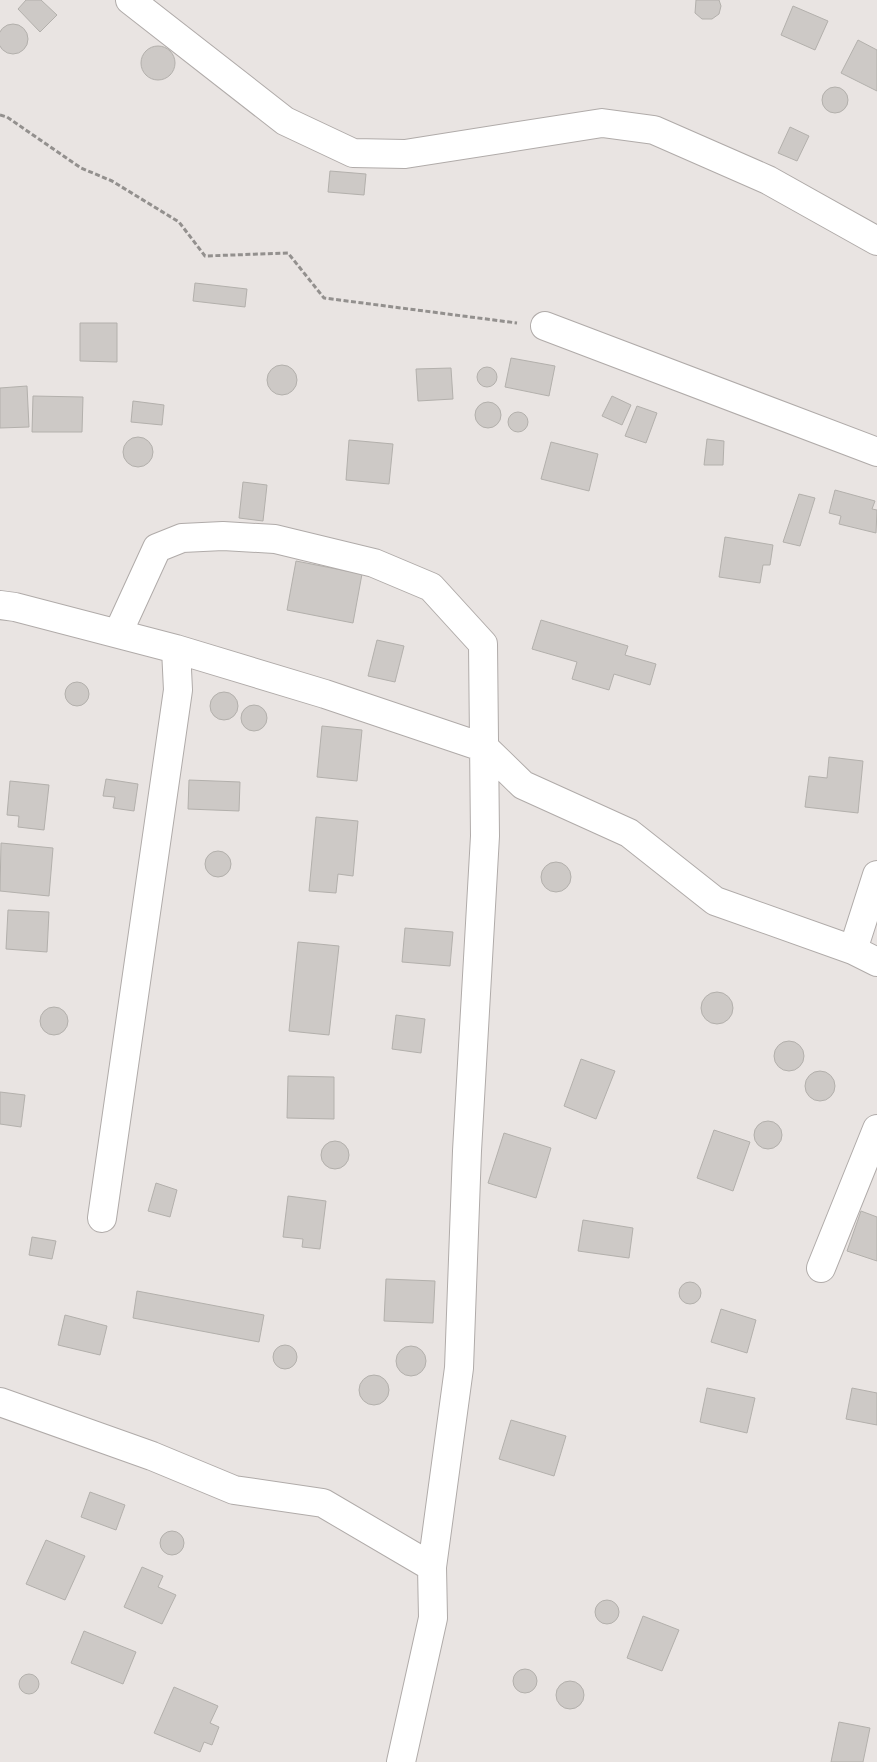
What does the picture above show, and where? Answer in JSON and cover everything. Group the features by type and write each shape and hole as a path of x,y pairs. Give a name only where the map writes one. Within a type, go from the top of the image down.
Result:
{"street":[{"path":"130,0 285,121 354,153 405,154 602,123 654,130 768,180 877,240"},
{"path":"545,326 877,452"},
{"path":"118,633 157,548 182,538 223,536 275,539 374,563 431,588 483,644 486,836 467,1151 459,1368 432,1567 433,1618 401,1762"},
{"path":"0,605 15,606 176,649 325,694 485,748 522,785 629,833 715,900 853,950 877,962"},
{"path":"102,1218 178,690 176,649"},
{"path":"853,950 877,875"},
{"path":"821,1268 877,1129"},
{"path":"0,1402 152,1456 234,1490 323,1503 432,1567"}],"path":[{"path":"0,115 6,117 81,168 112,181 179,222 205,256 288,253 324,298 545,326"}],"building":[{"path":"26,0 41,0 57,15 40,32 18,9"},
{"path":"696,0 719,0 721,6 719,14 712,19 702,19 695,13"},
{"path":"793,6 828,21 815,50 781,35"},
{"path":"13,24 19,25 27,33 27,45 19,53 13,54 7,53 -1,45 -2,39 -1,33 7,25"},
{"path":"858,40 877,50 877,91 841,73"},
{"path":"158,46 165,47 170,51 174,56 174,70 170,75 165,79 158,80 151,79 146,75 142,70 141,63 142,56 146,51 151,47"},
{"path":"835,87 844,91 848,100 844,109 835,113 826,109 822,100 826,91"},
{"path":"790,127 809,136 797,161 778,153"},
{"path":"330,171 366,174 364,195 328,192"},
{"path":"195,283 247,289 245,307 193,301"},
{"path":"80,323 117,323 117,362 80,361"},
{"path":"511,358 555,366 549,396 505,387"},
{"path":"282,365 288,366 296,374 296,386 288,394 282,395 276,394 268,386 267,380 268,374 276,366"},
{"path":"483,367 491,367 497,373 497,381 491,387 483,387 477,381 477,373"},
{"path":"451,368 453,399 418,401 416,369"},
{"path":"27,386 29,427 0,428 0,388"},
{"path":"33,396 83,397 82,432 32,432"},
{"path":"612,396 631,405 622,425 602,416"},
{"path":"133,401 164,405 162,425 131,422"},
{"path":"488,402 497,406 501,415 497,424 488,428 479,424 475,415 479,406"},
{"path":"637,406 657,413 646,443 625,436"},
{"path":"514,412 522,412 528,418 528,426 522,432 514,432 508,426 508,418"},
{"path":"138,437 149,441 153,452 149,463 138,467 127,463 123,452 127,441"},
{"path":"707,439 724,441 723,465 704,465"},
{"path":"349,440 393,444 389,484 346,480"},
{"path":"551,442 598,454 589,491 541,479"},
{"path":"243,482 267,485 263,521 239,518"},
{"path":"835,490 875,501 872,509 877,510 876,533 839,524 841,516 829,513"},
{"path":"799,494 815,498 800,546 783,542"},
{"path":"725,537 773,545 770,565 763,565 760,583 719,577"},
{"path":"296,561 362,574 353,623 287,610"},
{"path":"541,620 628,646 625,655 656,664 650,685 614,674 609,690 572,679 577,662 532,649"},
{"path":"377,640 404,646 395,682 368,676"},
{"path":"77,682 86,685 89,694 86,703 77,706 68,703 65,694 68,685"},
{"path":"224,692 234,696 238,706 234,716 224,720 214,716 210,706 214,696"},
{"path":"254,705 263,709 267,718 263,727 254,731 245,727 241,718 245,709"},
{"path":"322,726 362,730 357,781 317,777"},
{"path":"829,757 863,761 858,813 805,807 809,776 827,778"},
{"path":"106,779 138,784 134,811 113,808 115,797 103,796"},
{"path":"189,780 240,782 239,811 188,809"},
{"path":"10,781 49,785 44,830 18,827 19,816 7,815"},
{"path":"316,817 358,821 353,876 338,874 336,893 309,891"},
{"path":"1,843 53,848 49,896 0,891"},
{"path":"218,851 227,855 231,864 227,873 218,877 209,873 205,864 209,855"},
{"path":"556,862 567,866 571,877 567,888 556,892 545,888 541,877 545,866"},
{"path":"8,910 49,912 47,952 6,949"},
{"path":"405,928 453,932 450,966 402,962"},
{"path":"298,942 339,946 329,1035 289,1031"},
{"path":"717,992 723,993 728,997 732,1002 732,1014 728,1019 723,1023 717,1024 711,1023 706,1019 702,1014 701,1008 702,1002 706,997 711,993"},
{"path":"54,1007 64,1011 68,1021 64,1031 54,1035 44,1031 40,1021 44,1011"},
{"path":"396,1015 425,1019 421,1053 392,1049"},
{"path":"789,1041 800,1045 804,1056 800,1067 789,1071 778,1067 774,1056 778,1045"},
{"path":"581,1059 615,1071 596,1119 564,1106"},
{"path":"820,1071 831,1075 835,1086 831,1097 820,1101 809,1097 805,1086 809,1075"},
{"path":"288,1076 334,1077 334,1119 287,1118"},
{"path":"0,1092 25,1095 21,1127 0,1124"},
{"path":"768,1121 778,1125 782,1135 778,1145 768,1149 758,1145 754,1135 758,1125"},
{"path":"714,1130 750,1142 733,1191 697,1178"},
{"path":"504,1133 551,1148 536,1198 488,1183"},
{"path":"335,1141 345,1145 349,1155 345,1165 335,1169 325,1165 321,1155 325,1145"},
{"path":"156,1183 177,1190 170,1217 148,1211"},
{"path":"288,1196 326,1201 320,1249 302,1247 303,1239 283,1237"},
{"path":"861,1211 877,1217 877,1261 847,1251"},
{"path":"583,1220 633,1228 629,1258 578,1251"},
{"path":"32,1237 56,1241 52,1259 29,1255"},
{"path":"386,1279 435,1281 433,1323 384,1321"},
{"path":"690,1282 698,1285 701,1293 698,1301 690,1304 682,1301 679,1293 682,1285"},
{"path":"137,1291 264,1315 259,1342 133,1318"},
{"path":"721,1309 756,1320 747,1353 711,1342"},
{"path":"65,1315 107,1326 100,1355 58,1345"},
{"path":"285,1345 290,1346 296,1352 296,1362 290,1368 285,1369 280,1368 274,1362 273,1357 274,1352 280,1346"},
{"path":"411,1346 422,1350 426,1361 422,1372 411,1376 400,1372 396,1361 400,1350"},
{"path":"374,1375 380,1376 388,1384 388,1396 380,1404 374,1405 368,1404 360,1396 359,1390 360,1384 368,1376"},
{"path":"707,1388 755,1398 747,1433 700,1422"},
{"path":"852,1388 877,1393 877,1425 846,1419"},
{"path":"511,1420 566,1436 554,1476 499,1459"},
{"path":"90,1492 125,1505 116,1530 81,1517"},
{"path":"172,1531 177,1532 183,1538 183,1548 177,1554 172,1555 167,1554 161,1548 160,1543 161,1538 167,1532"},
{"path":"46,1540 85,1556 65,1600 26,1584"},
{"path":"142,1567 163,1576 158,1587 176,1595 162,1624 124,1607"},
{"path":"607,1600 612,1601 618,1607 618,1617 612,1623 607,1624 602,1623 596,1617 595,1612 596,1607 602,1601"},
{"path":"643,1616 679,1630 662,1671 627,1658"},
{"path":"84,1631 136,1652 123,1684 71,1663"},
{"path":"525,1669 530,1670 536,1676 536,1686 530,1692 525,1693 520,1692 514,1686 513,1681 514,1676 520,1670"},
{"path":"25,1674 33,1674 39,1680 39,1688 33,1694 25,1694 19,1688 19,1680"},
{"path":"570,1681 580,1685 584,1695 580,1705 570,1709 560,1705 556,1695 560,1685"},
{"path":"174,1687 218,1706 210,1723 219,1727 212,1745 204,1742 200,1752 154,1733"},
{"path":"839,1722 870,1728 863,1762 831,1762"}]}
